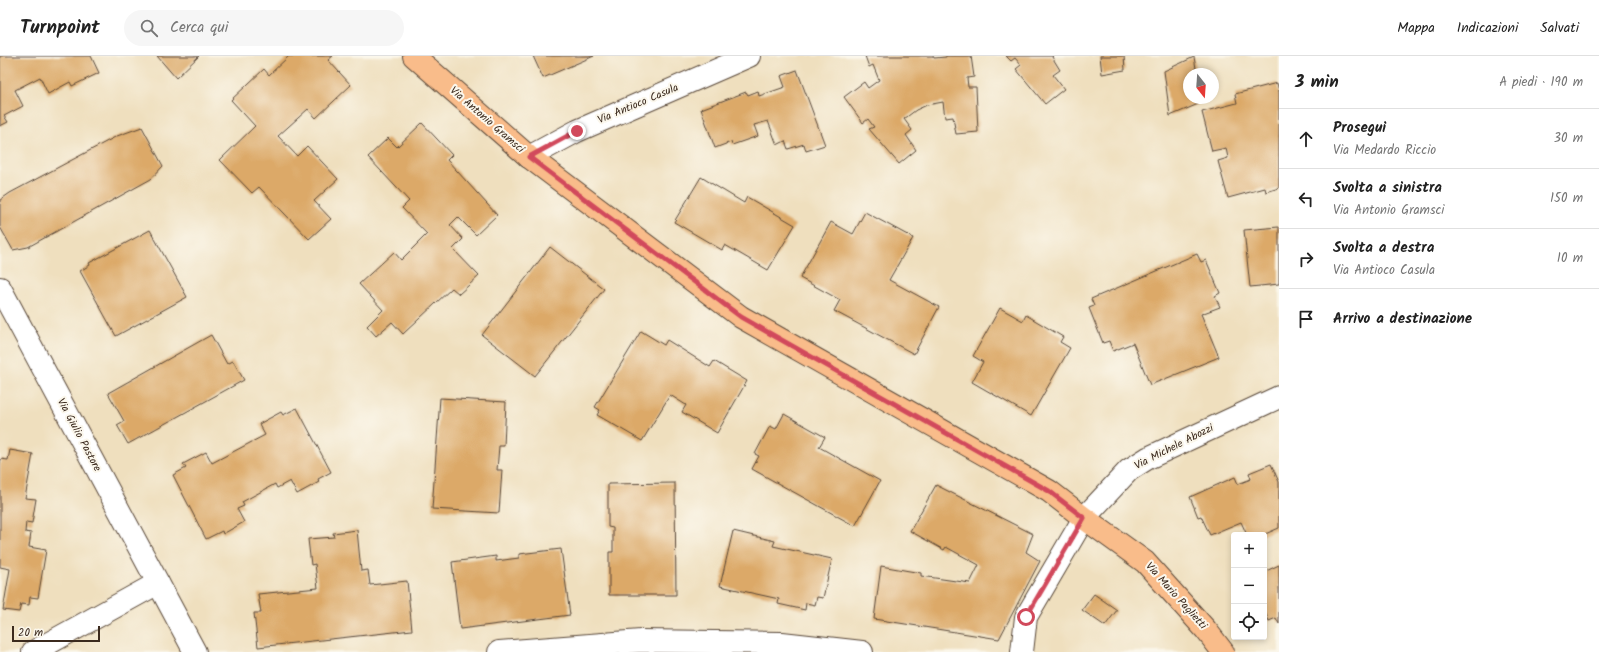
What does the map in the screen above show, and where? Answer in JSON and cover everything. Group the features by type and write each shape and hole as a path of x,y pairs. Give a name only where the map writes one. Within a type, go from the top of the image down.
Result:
{"main road":[{"name":"Via Antonio Gramsci","path":"414,56 529,157 741,317 1049,491 1084,518"},
{"name":"Via Mario Paglietti","path":"1084,518 1145,562 1206,630 1223,652"}],"street":[{"name":"Via Antioco Casula","path":"529,157 577,131 749,56"},
{"name":"Via Giulio Pastore","path":"0,288 195,652"},
{"name":"Via Michele Abozzi","path":"1022,652 1026,617 1084,518 1129,470 1148,458 1279,397"},
{"path":"33,652 158,583"},
{"path":"499,652 641,641 782,644 862,652"}],"building":[{"path":"0,56 91,56 99,73 72,86 70,82 48,94 40,77 15,90 23,106 4,116 8,122 0,126"},
{"path":"157,56 199,56 176,78"},
{"path":"289,56 333,56 328,60 351,85 316,118 308,109 278,136 297,156 307,146 338,179 314,201 331,219 309,239 259,187 252,193 220,160 255,126 231,100 264,69 269,75"},
{"path":"533,56 594,56 543,78"},
{"path":"865,56 933,56 934,58 946,56 971,56 974,77 967,78 968,87 976,87 978,132 956,134 953,117 945,118 943,102 927,105 916,110 904,119 912,130 906,135 916,150 899,164 869,129 874,127 868,119 863,123 844,97 864,82 868,88 879,80 873,65 869,67"},
{"path":"1006,56 1053,56 1052,57 1060,70 1053,75 1064,89 1045,104 1016,69 1021,65 1015,58 1011,61"},
{"path":"1100,56 1124,56 1125,70 1102,74"},
{"path":"1194,57 1196,68 1183,68 1183,104 1198,104 1170,116 1164,71"},
{"path":"797,70 825,145 806,151 804,144 788,149 785,141 777,145 768,121 754,125 758,136 732,145 731,142 715,148 701,109 746,92 748,95 758,91 759,96 785,87 781,76"},
{"path":"1277,83 1279,92 1279,188 1266,192 1265,188 1228,198 1218,161 1228,158 1226,148 1212,151 1202,112 1237,103 1235,94"},
{"path":"422,123 452,155 447,160 497,215 476,235 458,217 450,225 463,239 453,249 479,276 459,294 452,288 403,334 392,322 376,336 367,326 383,310 359,284 394,252 401,260 427,234 402,208 409,201 368,157 388,138 397,147"},
{"path":"142,127 163,166 151,179 28,247 13,250 0,227 0,200 10,193 117,136"},
{"path":"701,177 744,203 747,197 795,225 768,270 725,245 722,250 674,222"},
{"path":"865,212 913,238 889,280 939,307 914,354 834,311 840,300 800,278 831,222 853,234"},
{"path":"1279,227 1279,284 1250,287 1244,230"},
{"path":"150,230 187,297 116,336 80,271 90,265 89,263"},
{"path":"550,247 604,289 535,376 482,335"},
{"path":"1197,254 1201,262 1206,260 1220,293 1215,296 1220,307 1201,314 1219,357 1150,385 1133,343 1113,351 1109,341 1103,343 1089,308 1094,306 1091,299"},
{"path":"1000,308 1023,321 1026,315 1063,337 1060,342 1070,348 1031,416 972,382 983,362 973,356"},
{"path":"641,331 664,345 667,340 710,367 714,361 747,381 717,433 682,412 686,405 670,395 642,441 597,415 600,410 595,407"},
{"path":"211,335 227,364 233,361 244,380 128,444 117,425 124,421 108,393"},
{"path":"440,398 506,402 504,446 499,446 497,470 502,470 499,513 432,509"},
{"path":"297,408 331,472 318,479 319,482 297,494 290,481 277,488 275,484 242,502 244,506 237,509 244,522 223,534 222,531 206,539 173,475 186,468 183,464 206,452 212,463 265,435 259,424 281,412 283,415"},
{"path":"784,414 825,437 819,447 880,481 855,526 752,469 759,456 755,454 770,426 776,429"},
{"path":"10,450 33,454 25,498 36,499 32,523 26,522 25,532 31,533 29,547 46,550 38,598 30,597 29,605 21,604 19,612 3,610 10,569 0,567 0,464 1,459 8,460"},
{"path":"1271,464 1279,482 1279,528 1267,533 1267,532 1246,532 1241,522 1210,535 1201,516 1198,517 1190,497 1235,477 1238,484 1251,479 1249,473"},
{"path":"675,483 676,595 609,595 609,552 613,552 613,528 608,527 608,484"},
{"path":"936,485 1033,534 1026,552 1040,561 999,639 874,619 881,566 921,573 921,576 970,583 979,565 946,547 944,550 910,531"},
{"path":"357,530 361,571 368,570 370,585 407,581 412,630 258,647 254,613 261,613 258,594 318,588 315,564 311,565 308,539 334,537 333,533"},
{"path":"733,531 775,541 773,546 832,559 823,598 817,597 815,605 806,603 805,610 778,604 779,599 720,586"},
{"path":"561,549 570,615 460,629 452,562 496,556 496,561 519,558 519,554"},
{"path":"1279,565 1279,624 1276,618 1269,621 1267,617 1267,571"},
{"path":"1094,594 1117,610 1105,626 1082,610"}],"route":[{"path":"577,131 529,157 741,317 1049,491 1084,518 1026,617"}]}
